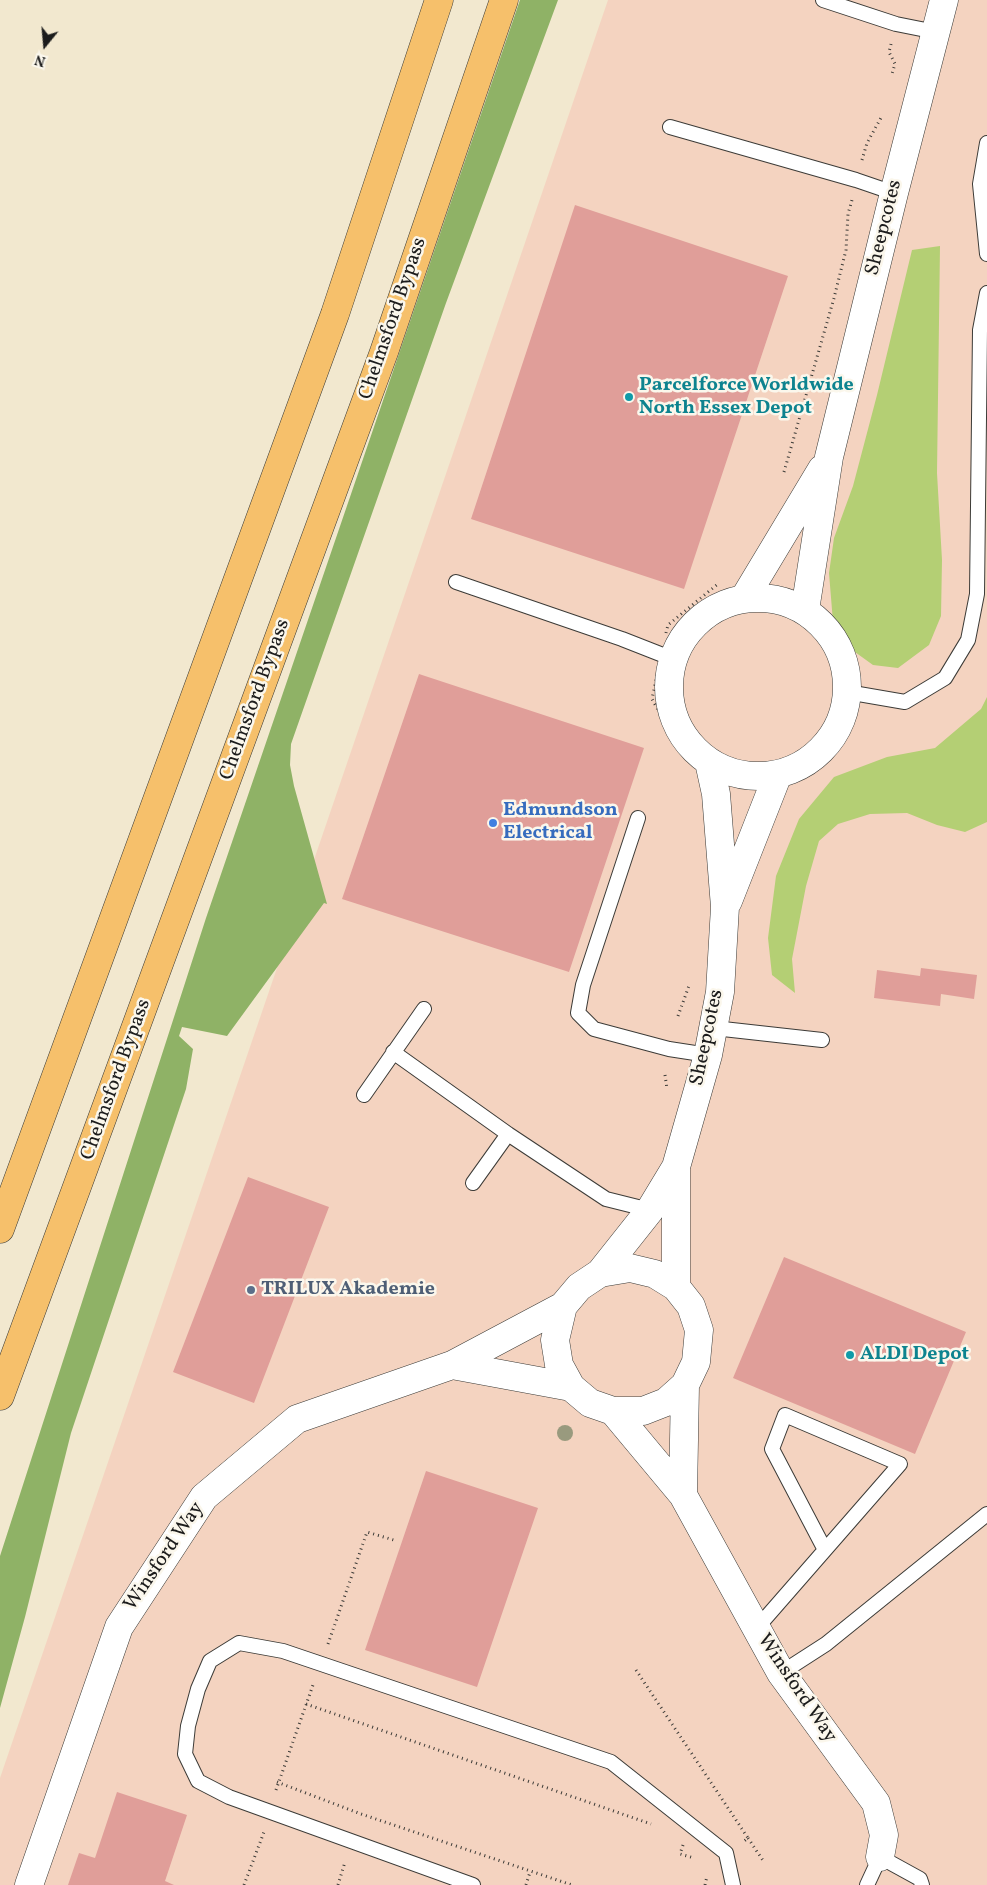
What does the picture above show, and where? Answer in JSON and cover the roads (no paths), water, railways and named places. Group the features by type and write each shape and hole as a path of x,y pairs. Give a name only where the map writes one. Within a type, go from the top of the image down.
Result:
{"highway":[{"path":"0,1229 335,314 440,0"},
{"name":"Chelmsford Bypass","path":"0,1396 384,352 504,0"},
{"path":"0,1417 51,1259"}],"street":[{"name":"Sheepcotes","path":"805,610 829,457 944,0"},
{"name":"Sheepcotes","path":"745,597 829,457"},
{"path":"745,597 776,598 805,610 824,626 838,646 845,668 847,692 841,720 826,744 805,763 778,774 758,776 723,771 709,762 686,741 672,713 668,683 673,659 686,632 702,616 723,604 745,597"},
{"name":"Sheepcotes","path":"600,1274 650,1210 676,1167 714,1028 720,992 725,907 716,794 709,762"},
{"name":"Sheepcotes","path":"725,907 778,774"},
{"name":"Sheepcotes","path":"676,1167 676,1287"},
{"name":"Winsford Way","path":"29,1885 119,1627 204,1497 297,1419 452,1365 563,1306 579,1287 600,1274 630,1268 655,1274 676,1287 691,1306 699,1330 696,1362 685,1385 666,1402 643,1411 613,1411 590,1403 571,1387 559,1365 555,1340 563,1306"},
{"name":"Winsford Way","path":"452,1365 571,1387"},
{"name":"Winsford Way","path":"683,1495 685,1385"},
{"name":"Winsford Way","path":"613,1411 683,1495 781,1673 876,1803 884,1835 880,1857"}],"lane":[{"path":"823,0 896,24 936,32"},
{"path":"670,127 856,180 894,193"},
{"path":"987,143 980,184 987,254"},
{"path":"847,692 905,702 945,678 968,640 977,594 980,330 987,294"},
{"path":"456,582 622,639 673,659"},
{"path":"638,818 583,985 578,1013 594,1028 669,1049 708,1055"},
{"path":"364,1095 424,1009"},
{"path":"714,1028 822,1040"},
{"path":"393,1052 508,1134 606,1199 650,1210"},
{"path":"473,1183 508,1134"},
{"path":"756,1629 900,1464 785,1415 772,1449 824,1550"},
{"path":"781,1673 826,1644 987,1514"},
{"path":"473,1885 229,1797 198,1780 185,1754 188,1726 198,1689 210,1662 239,1643 284,1651 611,1762 726,1853 733,1885"},
{"path":"867,1885 880,1857 920,1879 922,1885"}],"place":[{"name":"Parcelforce Worldwide North Essex Depot","path":"629,397"},
{"name":"Edmundson Electrical","path":"493,823"},
{"name":"TRILUX Akademie","path":"251,1290"},
{"name":"ALDI Depot","path":"850,1355"}]}
